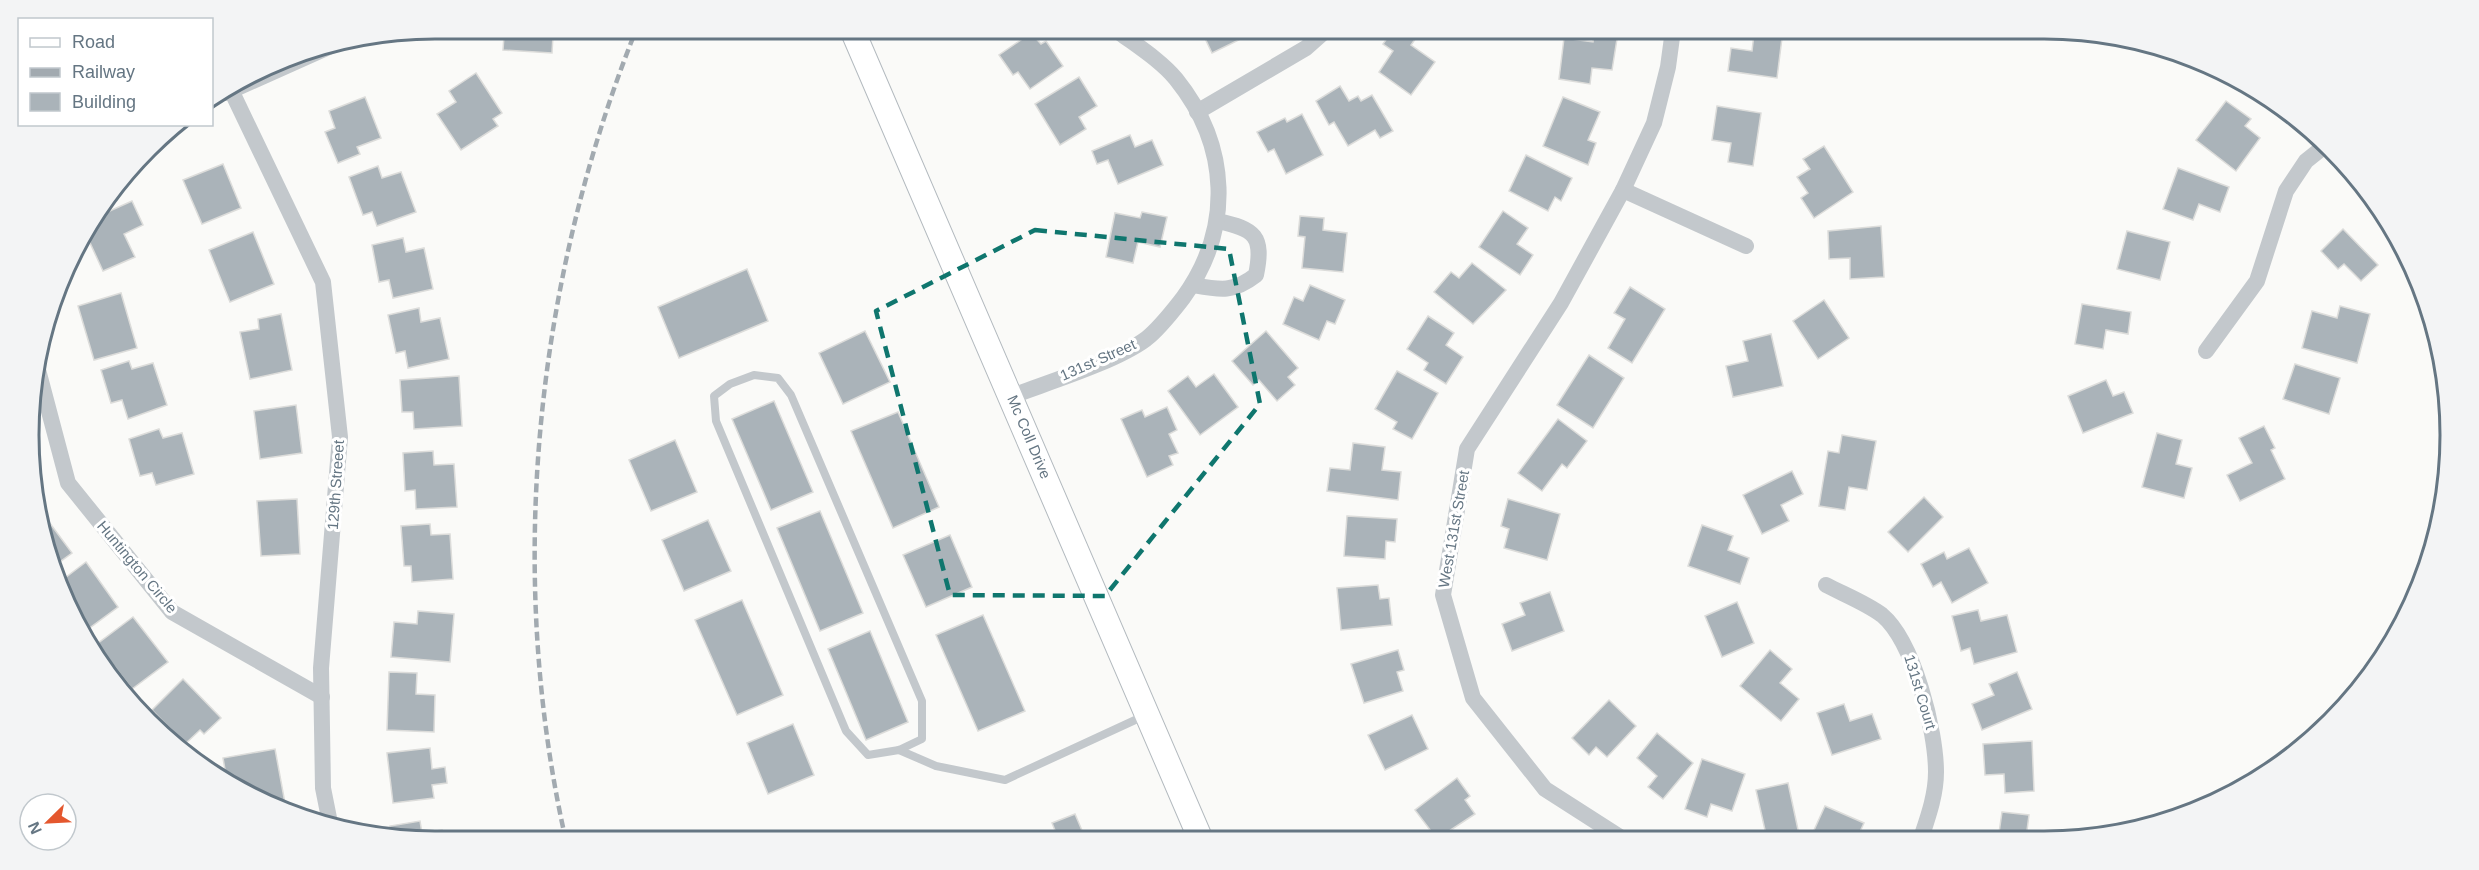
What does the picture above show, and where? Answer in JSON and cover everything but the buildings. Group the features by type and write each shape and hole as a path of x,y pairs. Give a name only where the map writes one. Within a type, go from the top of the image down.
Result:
{"main road":[{"name":"Mc Coll Drive","path":"856,39 1012,396 1197,831"}],"street":[{"name":"131st Street","path":"1012,396 1116,355 1146,339 1172,312 1193,285 1209,254 1218,221 1220,188 1214,154 1197,111 1176,79 1127,39"},
{"path":"1197,111 1306,48 1316,39"},
{"name":"West 131st Street","path":"1611,831 1545,789 1473,698 1443,594 1467,449 1561,303 1623,190 1654,123 1668,67 1672,39"},
{"name":"129th Streeet","path":"231,96 323,282 340,437 321,668 323,788 329,817"},
{"path":"2206,351 2257,280 2286,191 2306,161 2319,150"},
{"path":"1623,190 1746,246"},
{"path":"1193,285 1219,290 1241,286 1256,275 1260,254 1254,234 1245,226 1218,221"},
{"name":"Huntington Circle","path":"42,384 68,483 172,612 322,697"},
{"name":"131st Court","path":"1826,585 1882,615 1906,646 1934,734 1936,774 1931,810 1924,831"}],"lane":[{"path":"899,750 922,739 922,701 791,395 778,378 754,375 730,384 714,396 716,421 846,731 868,755 899,750 936,766 1005,780 1147,715"}],"highlighted area":[{"path":"1035,230 1229,249 1260,404 1105,596 950,595 876,311"}],"railway":[{"path":"564,831 548,741 537,639 535,536 540,434 553,331 573,230 600,131 633,39"}]}
